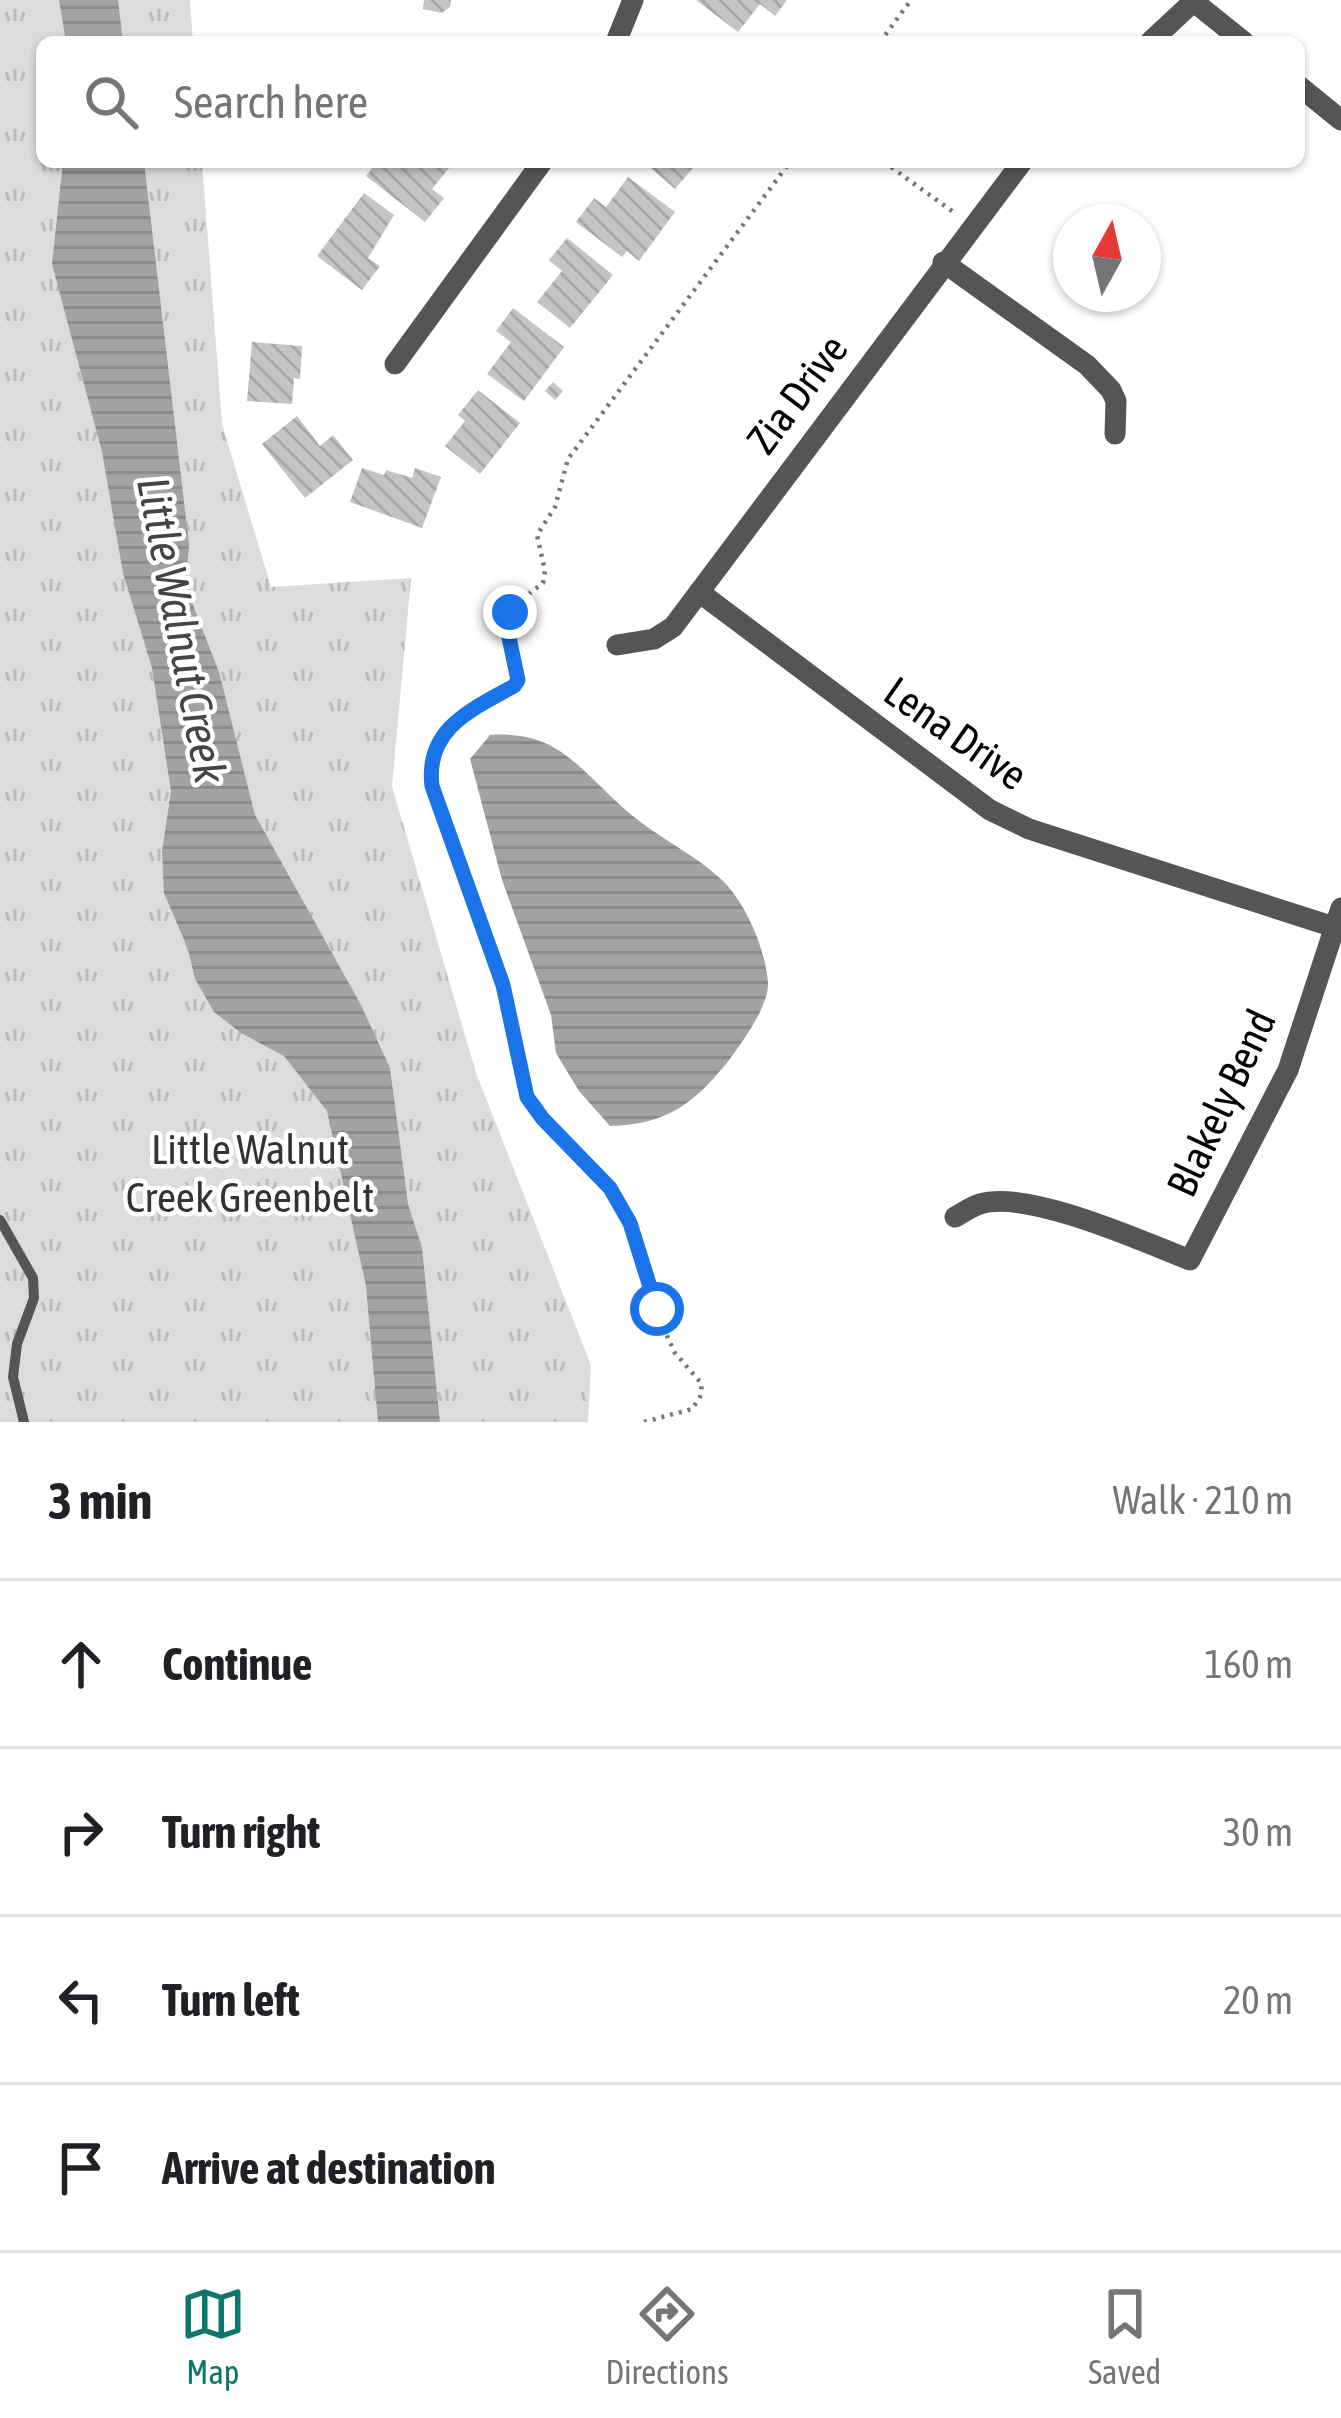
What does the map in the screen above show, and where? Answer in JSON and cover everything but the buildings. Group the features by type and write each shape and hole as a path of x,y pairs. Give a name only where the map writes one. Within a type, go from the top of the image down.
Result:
{"street":[{"path":"618,36 633,0"},
{"path":"1156,36 1194,1 1237,36"},
{"path":"1305,91 1341,120"},
{"path":"395,364 538,168"},
{"name":"Zia Drive","path":"617,645 654,639 673,627 1017,168"},
{"path":"943,262 1087,365 1112,390 1115,434"},
{"name":"Lena Drive","path":"698,592 989,810 1029,829 1338,917"},
{"name":"Blakely Bend","path":"955,1217 981,1203 1021,1204 1100,1225 1190,1260 1288,1070 1338,917"}],"lane":[{"path":"0,1220 33,1278 34,1298 17,1344 13,1377 24,1422"}],"path":[{"path":"884,36 911,0"},
{"path":"644,1422 692,1409 702,1384 668,1338 630,1223 610,1188 527,1097 503,985 438,808 430,769 437,741 453,722 518,680 507,619 516,604 543,583 538,530 555,507 568,459 786,168"},
{"path":"892,168 956,214"}],"green space":[{"name":"Little Walnut Creek Greenbelt","path":"0,0 190,0 193,36 36,36 36,168 202,168 222,424 271,587 411,578 392,786 476,1073 591,1365 588,1422 0,1422"}],"water":[{"path":"59,0 118,0 122,36 65,36"},
{"name":"Little Walnut Creek","path":"62,168 145,168 189,544 186,587 219,672 255,815 361,1005 390,1068 408,1204 422,1248 440,1422 378,1422 366,1286 327,1111 284,1056 214,1012 195,979 164,893 162,852 171,791 152,668 123,573 102,452 52,264"},
{"path":"490,735 534,739 567,756 640,821 725,883 754,930 768,983 759,1014 713,1079 689,1102 662,1117 610,1126 579,1091 556,1053 551,1015 502,880 470,759"}],"route":[{"path":"510,612 507,628 518,680 453,722 437,741 430,769 432,786 487,932 511,1014 527,1097 610,1188 630,1223 657,1309"}]}
